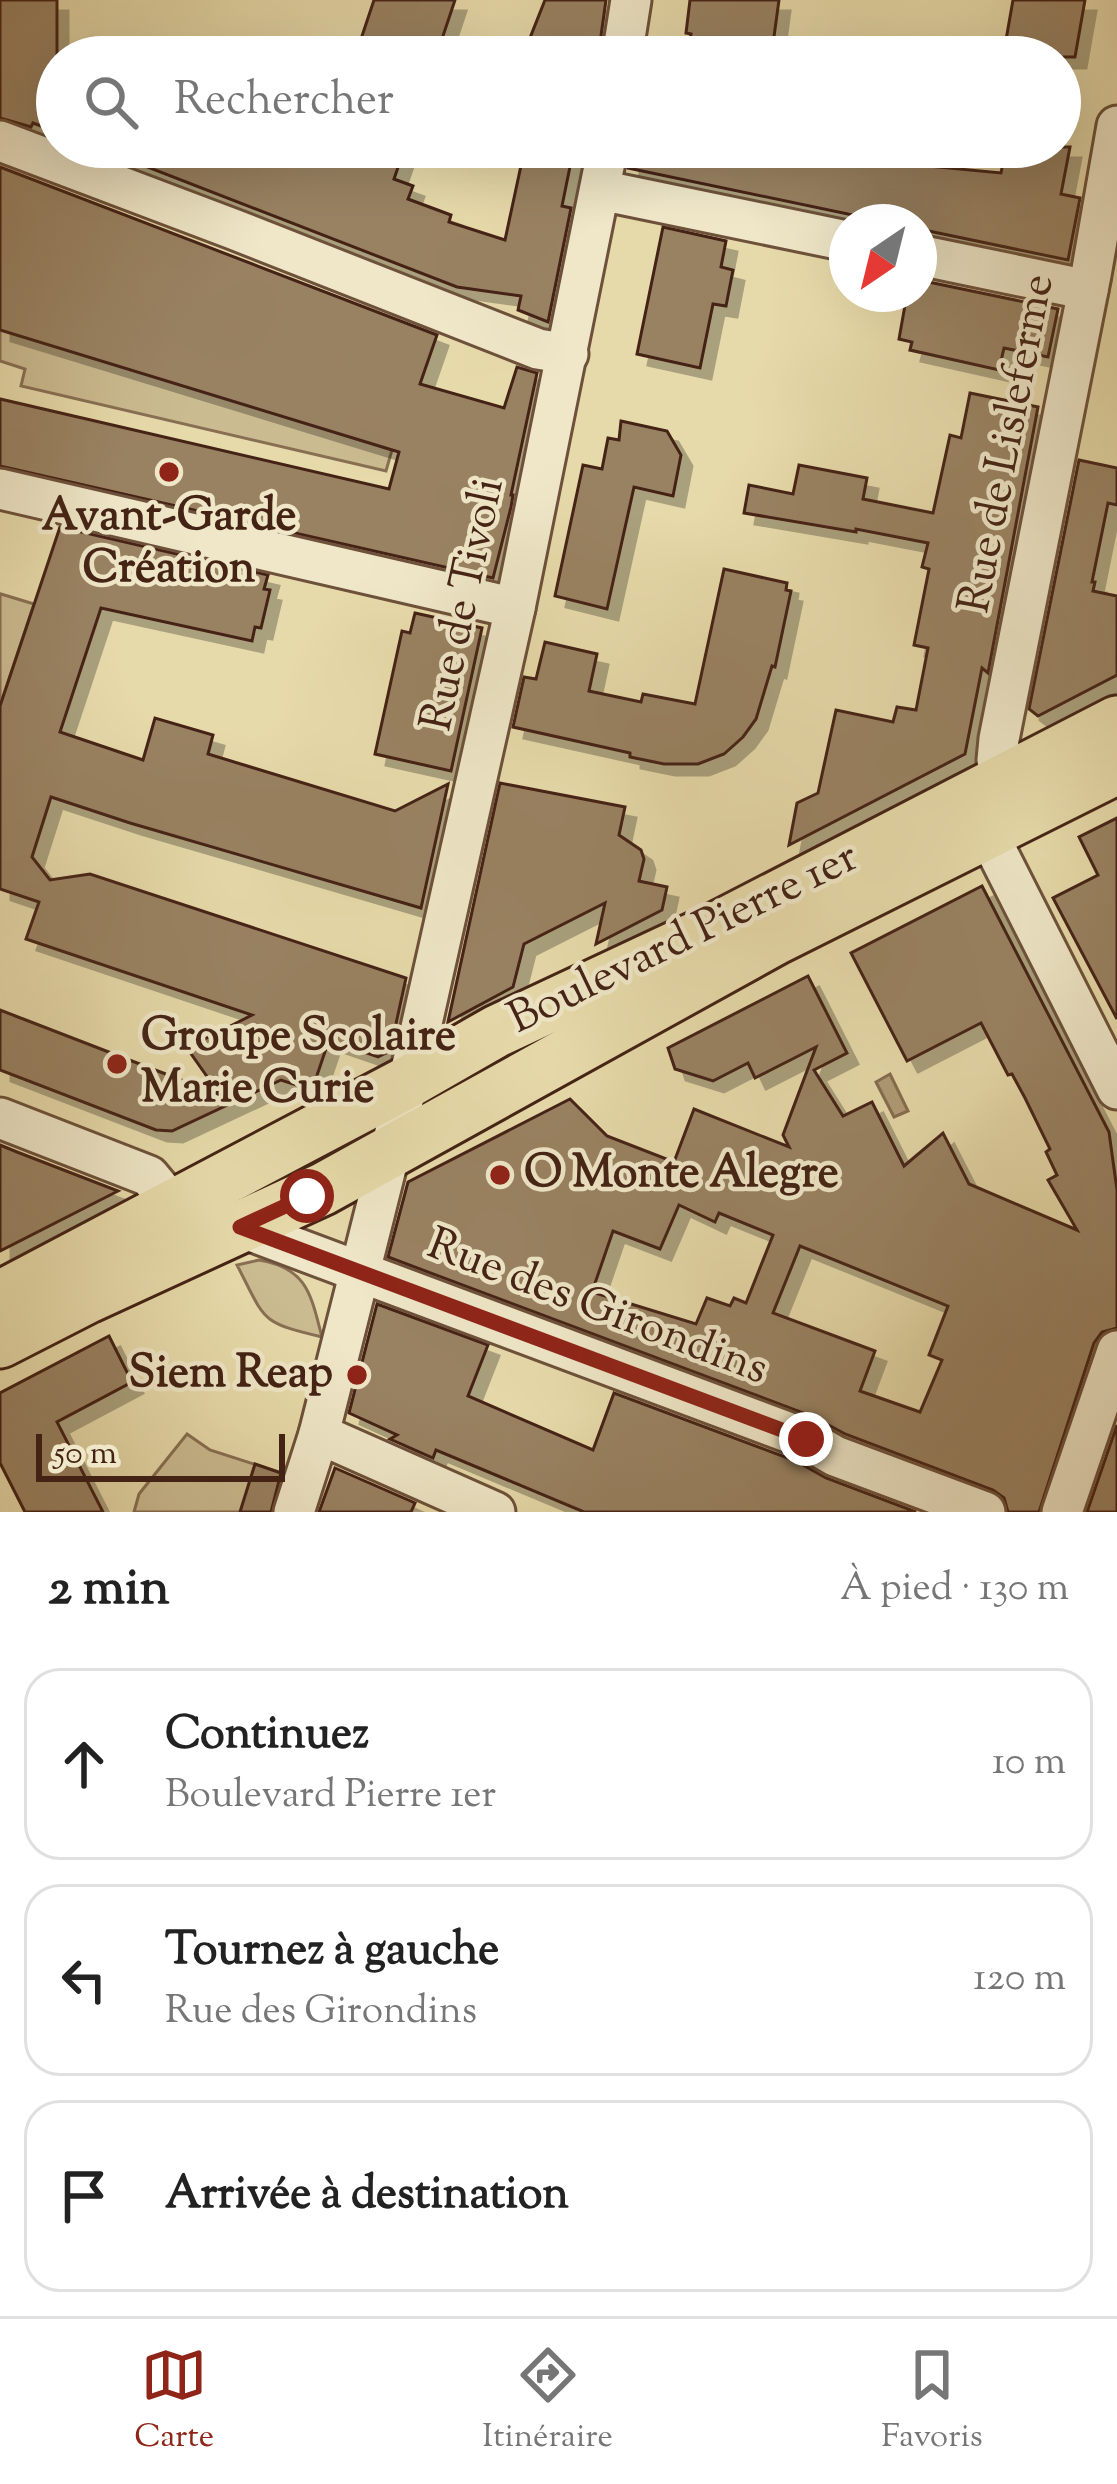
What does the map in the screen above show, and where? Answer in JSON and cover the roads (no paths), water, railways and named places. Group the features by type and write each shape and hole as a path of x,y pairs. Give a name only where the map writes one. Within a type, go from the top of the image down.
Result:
{"main road":[{"name":"Boulevard Pierre 1er","path":"0,1297 497,1031 717,928 1117,722"},
{"name":"Boulevard Pierre 1er","path":"0,1342 323,1189 775,939 1117,768"}],"street":[{"path":"626,36 632,0"},
{"name":"Rue de Lisleferme","path":"1006,778 998,760 999,740 1117,126"},
{"path":"0,141 36,155"},
{"path":"71,168 538,349 568,354"},
{"name":"Rue de Tivoli","path":"294,1512 319,1434 408,1082 515,608 604,168"},
{"path":"600,190 829,237"},
{"path":"937,260 1088,290"},
{"path":"0,489 515,608"},
{"path":"988,834 1117,1089"},
{"path":"341,1116 390,1154"},
{"path":"0,1118 149,1176 169,1207"},
{"name":"Rue des Girondins","path":"240,1227 806,1439 835,1456 985,1512"},
{"path":"1062,1512 1117,1351"},
{"path":"319,1434 495,1512"}],"place":[{"name":"Avant-Garde Création","path":"169,472"},
{"name":"Groupe Scolaire Marie Curie","path":"117,1064"},
{"name":"O Monte Alegre","path":"500,1175"},
{"name":"Siem Reap","path":"357,1375"}]}
